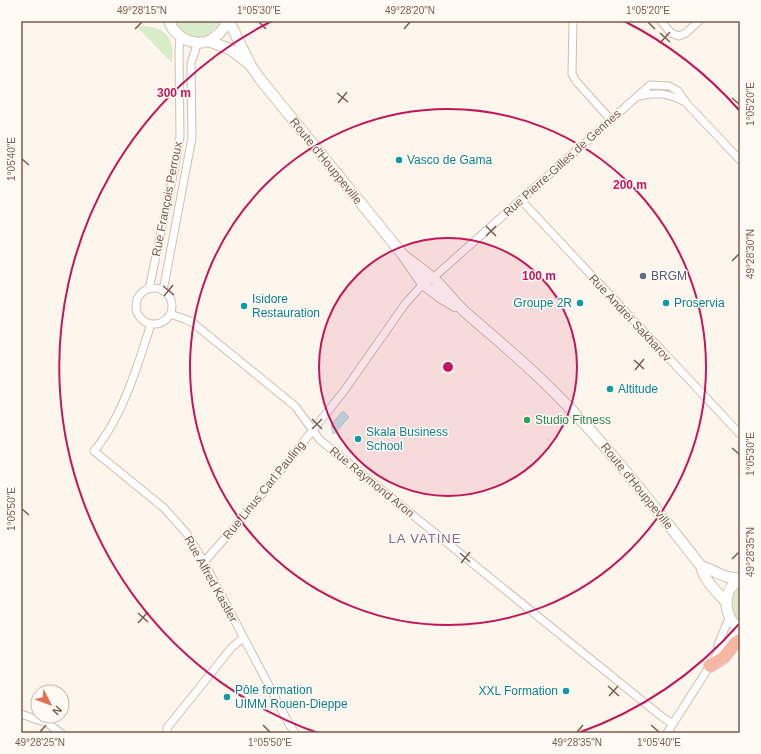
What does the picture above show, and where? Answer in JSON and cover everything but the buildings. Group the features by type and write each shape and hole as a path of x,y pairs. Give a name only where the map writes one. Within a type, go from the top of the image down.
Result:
{"highway":[{"path":"710,666 724,656 735,643 740,640"}],"street":[{"path":"169,21 174,32 180,37"},
{"path":"203,42 215,38 222,31 228,21"},
{"name":"Route d'Houppeville","path":"228,21 251,66"},
{"path":"573,21 572,74 576,81 611,120"},
{"path":"661,21 671,33 678,36 686,33 699,21"},
{"name":"Route d'Houppeville","path":"180,37 189,41 203,42 230,49 251,66 403,255 423,284 440,298 464,311"},
{"name":"Rue François Perroux","path":"150,289 179,144 180,37"},
{"name":"Rue François Perroux","path":"163,291 192,138 191,63 203,42"},
{"name":"Rue Pierre-Gilles de Gennes","path":"433,278 637,96 651,93 662,93 674,96 687,104 740,160"},
{"name":"Rue Pierre-Gilles de Gennes","path":"725,144 740,151"},
{"name":"Rue Andreï Sakharov","path":"521,200 740,434"},
{"name":"Route d'Houppeville","path":"403,255 433,278 464,311 557,394 615,459 701,566 705,576 726,602"},
{"path":"416,275 428,281 433,278"},
{"name":"Rue Linus Carl Pauling","path":"204,562 246,514 344,391 405,304 423,284"},
{"path":"156,288 163,291 169,297 171,303 170,314 164,321 151,324 139,316 136,307 139,297 141,294 150,289 156,288"},
{"name":"Rue Raymond Aron","path":"170,314 193,323 295,406 320,440 661,716 673,724"},
{"name":"Rue Alfred Kastler","path":"151,324 128,393 106,436 94,451 164,508 187,534 204,562 243,638 295,733"},
{"name":"Route d'Houppeville","path":"701,566 727,578 740,579"},
{"path":"740,579 729,590 726,602 729,618 740,629"},
{"path":"718,653 718,645 729,618"},
{"path":"667,733 718,653 733,636 740,633"},
{"path":"167,733 167,728 194,693 232,648 243,638"},
{"path":"21,714 46,723 61,733"}],"green space":[{"path":"174,21 220,21 213,30 203,36 192,37 186,36 181,32"},
{"path":"137,27 155,28 164,32 170,40 172,46 172,63"},
{"path":"740,587 740,622 734,613 732,604 734,595"}],"water":[{"path":"342,412 349,417 333,434 331,425"}],"place":[{"name":"Vasco de Gama","path":"399,160"},
{"name":"BRGM","path":"643,276"},
{"name":"Groupe 2R","path":"580,303"},
{"name":"Proservia","path":"666,303"},
{"name":"Isidore Restauration","path":"244,306"},
{"name":"Altitude","path":"610,389"},
{"name":"Studio Fitness","path":"527,420"},
{"name":"Skala Business School","path":"358,439"},
{"name":"XXL Formation","path":"566,691"},
{"name":"Pôle formation UIMM Rouen-Dieppe","path":"227,697"}],"district":[{"name":"LA VATINE","path":"425,538"}]}
